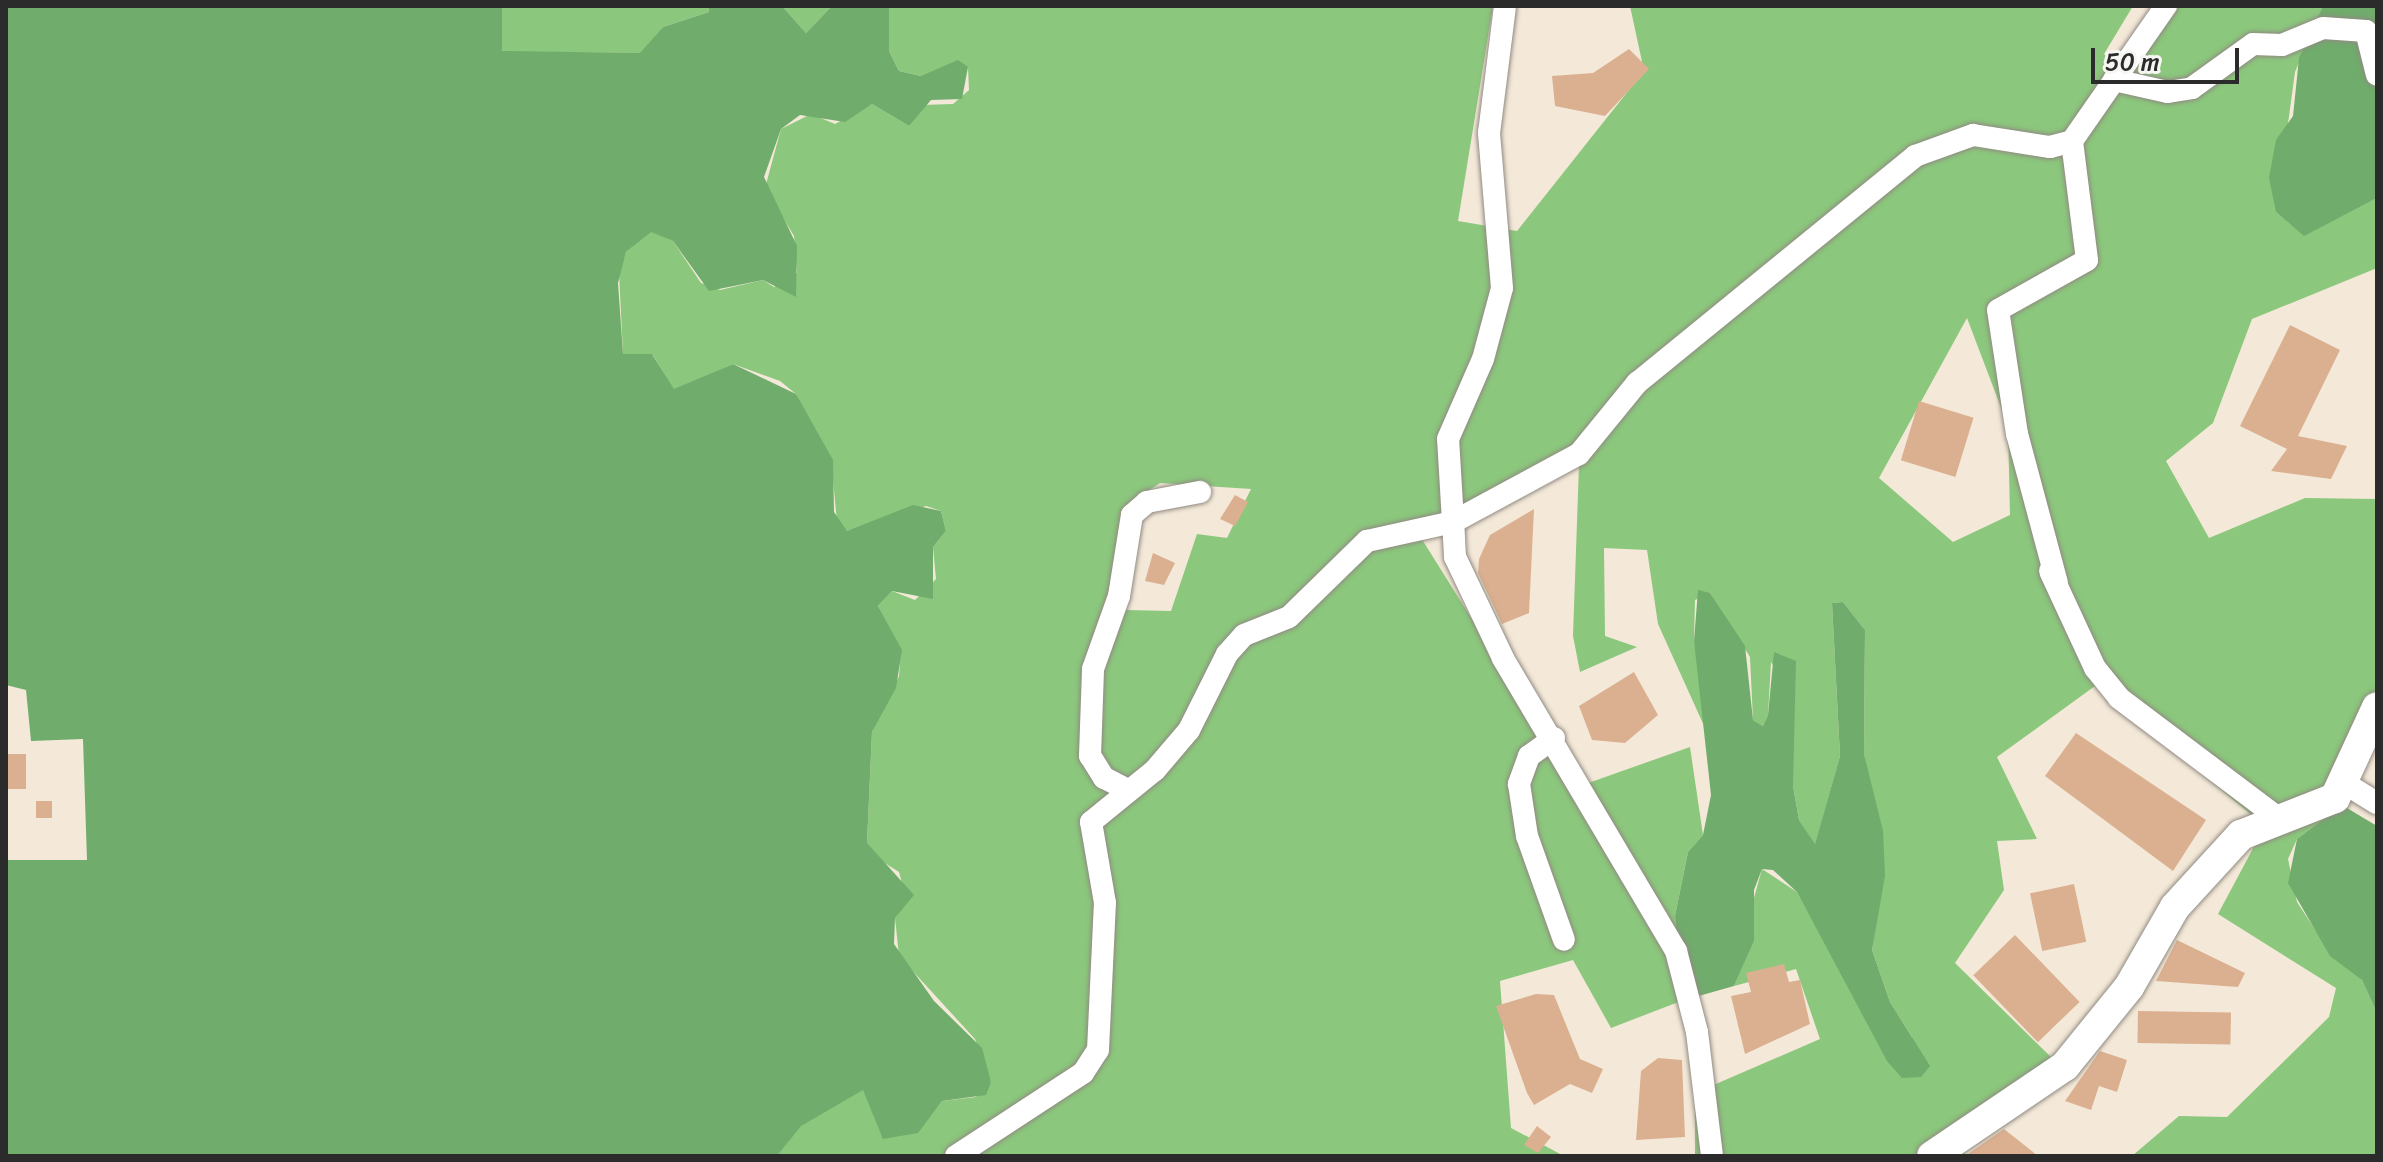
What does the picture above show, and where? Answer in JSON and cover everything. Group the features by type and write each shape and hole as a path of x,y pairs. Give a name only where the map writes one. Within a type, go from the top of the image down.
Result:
{"street":[{"path":"1505,6 1489,133 1502,288 1483,359 1448,439 1455,557 1477,605 1676,951 1697,1032 1712,1156"},
{"path":"956,1156 1093,1062 1104,1027 1105,903 1091,822 1126,789 1155,770 1189,730 1227,654 1244,635 1289,617 1367,541 1453,522 1579,454 1637,383 1828,234 1915,156 1973,135 2050,147 2072,141 2166,6"},
{"path":"2114,80 2168,92 2192,88 2253,44 2282,45 2323,28 2366,31 2377,75"},
{"path":"2057,583 2017,434 1998,310 2087,260 2072,141"},
{"path":"1126,789 1104,778 1090,756 1093,669 1119,596 1132,515 1147,502 1200,492"},
{"path":"2030,536 2057,583 2095,668 2119,698 2277,817"},
{"path":"1932,1156 2065,1066 2129,987 2175,907 2241,835 2277,817 2327,804 2346,784 2377,707"},
{"path":"1554,738 1529,756 1519,784 1527,836 1564,940"},
{"path":"2346,784 2377,803"}],"green space":[{"path":"6,6 502,6 502,51 640,53 663,27 709,12 708,6 782,6 806,33 832,6 889,6 889,51 899,71 921,76 958,60 968,67 962,99 931,100 909,126 872,104 845,122 800,115 781,129 764,177 797,246 796,297 763,280 709,291 673,241 651,232 626,252 618,283 623,354 652,354 674,389 733,364 796,394 833,460 834,512 847,531 913,505 941,511 946,531 933,547 933,599 892,591 878,606 902,650 896,688 872,732 867,843 914,895 895,918 894,944 934,1001 982,1048 991,1082 986,1095 942,1101 918,1133 883,1139 863,1090 801,1126 777,1156 6,1156 6,860 87,860 83,739 31,741 26,690 6,685"},
{"path":"502,6 708,6 709,12 663,27 641,53 501,52"},
{"path":"782,6 832,6 806,33"},
{"path":"889,6 1493,6 1458,221 1517,231 1644,71 1630,6 2133,6 2104,54 2125,72 2166,6 2323,6 2295,72 2276,212 2304,235 2377,198 2377,268 2252,319 2213,423 2166,461 2209,538 2305,498 2377,499 2377,698 2342,805 2297,839 2288,859 2297,902 2325,945 2362,980 2377,1013 2377,1156 2132,1156 2179,1116 2227,1117 2329,1017 2336,988 2218,914 2265,826 2095,686 1997,757 2037,839 1997,841 2004,890 1955,963 2053,1059 1934,1156 1695,1156 1695,1093 1820,1039 1796,969 1734,986 1754,940 1752,905 1762,869 1797,892 1894,1067 1912,1037 1890,1002 1872,950 1884,858 1864,754 1865,630 1843,602 1832,603 1840,756 1815,845 1799,820 1793,786 1792,700 1771,662 1768,715 1763,726 1753,720 1750,657 1710,593 1695,600 1694,640 1710,739 1658,624 1647,550 1604,548 1605,636 1637,647 1580,672 1573,636 1579,465 1418,533 1577,787 1690,747 1703,835 1688,852 1675,916 1681,1001 1611,1028 1573,960 1500,981 1511,1128 1564,1156 777,1156 800,1126 863,1089 879,1126 931,1115 942,1101 976,1097 991,1082 975,1039 899,956 895,918 907,901 899,872 872,855 867,843 872,732 899,676 901,650 878,606 892,591 915,600 936,579 933,547 946,531 941,511 926,506 847,531 837,522 833,479 796,394 780,381 733,364 674,390 653,355 623,354 619,273 626,252 651,231 673,241 701,283 720,290 763,280 774,287 797,273 794,236 765,188 781,129 811,114 835,124 872,104 909,126 922,105 953,104 969,90 968,68 921,76 899,71 889,51","holes":["1967,318 2008,426 2010,515 1953,542 1879,478","1160,483 1251,489 1227,538 1197,534 1171,611 1126,610 1145,493"]},
{"path":"2323,6 2377,6 2377,198 2304,236 2276,212 2269,178 2276,140 2293,116 2299,58"},
{"path":"1698,590 1710,593 1745,646 1753,720 1763,726 1768,715 1774,652 1796,661 1793,786 1799,820 1815,844 1840,756 1832,603 1843,602 1865,630 1864,754 1883,831 1885,876 1872,950 1890,1002 1930,1066 1921,1077 1902,1078 1887,1061 1797,892 1773,870 1762,869 1754,890 1754,941 1734,986 1681,1001 1675,916 1688,852 1703,835 1711,795 1694,641"},
{"path":"2342,805 2377,826 2377,1013 2362,980 2330,956 2288,883 2297,839"}],"building":[{"path":"1629,49 1649,69 1605,116 1555,106 1552,76 1593,73"},
{"path":"2290,325 2340,350 2298,436 2347,446 2331,479 2271,471 2287,449 2240,426"},
{"path":"1919,401 1974,418 1955,477 1901,460"},
{"path":"1235,495 1248,502 1235,526 1220,519"},
{"path":"1534,509 1529,613 1502,624 1478,573 1479,559 1490,535"},
{"path":"1153,553 1175,563 1164,585 1145,581"},
{"path":"1634,672 1658,715 1625,743 1592,740 1579,706"},
{"path":"2076,733 2206,820 2173,871 2045,776"},
{"path":"7,754 26,754 26,789 7,789"},
{"path":"36,801 52,801 52,818 36,818"},
{"path":"2074,884 2086,942 2042,951 2030,893"},
{"path":"2015,935 2080,1002 2038,1042 1973,975"},
{"path":"2177,940 2245,973 2238,987 2156,981"},
{"path":"1784,964 1789,982 1800,980 1810,1024 1745,1054 1731,996 1751,992 1746,973"},
{"path":"1536,994 1554,995 1580,1059 1603,1069 1592,1093 1570,1084 1534,1105 1527,1093 1496,1006"},
{"path":"2138,1011 2231,1013 2230,1045 2137,1043"},
{"path":"2100,1051 2127,1060 2117,1092 2099,1086 2091,1110 2065,1101"},
{"path":"1658,1058 1682,1060 1685,1137 1636,1140 1641,1071"},
{"path":"1537,1126 1551,1137 1538,1153 1524,1145"},
{"path":"2004,1129 2038,1156 1968,1154"}]}
